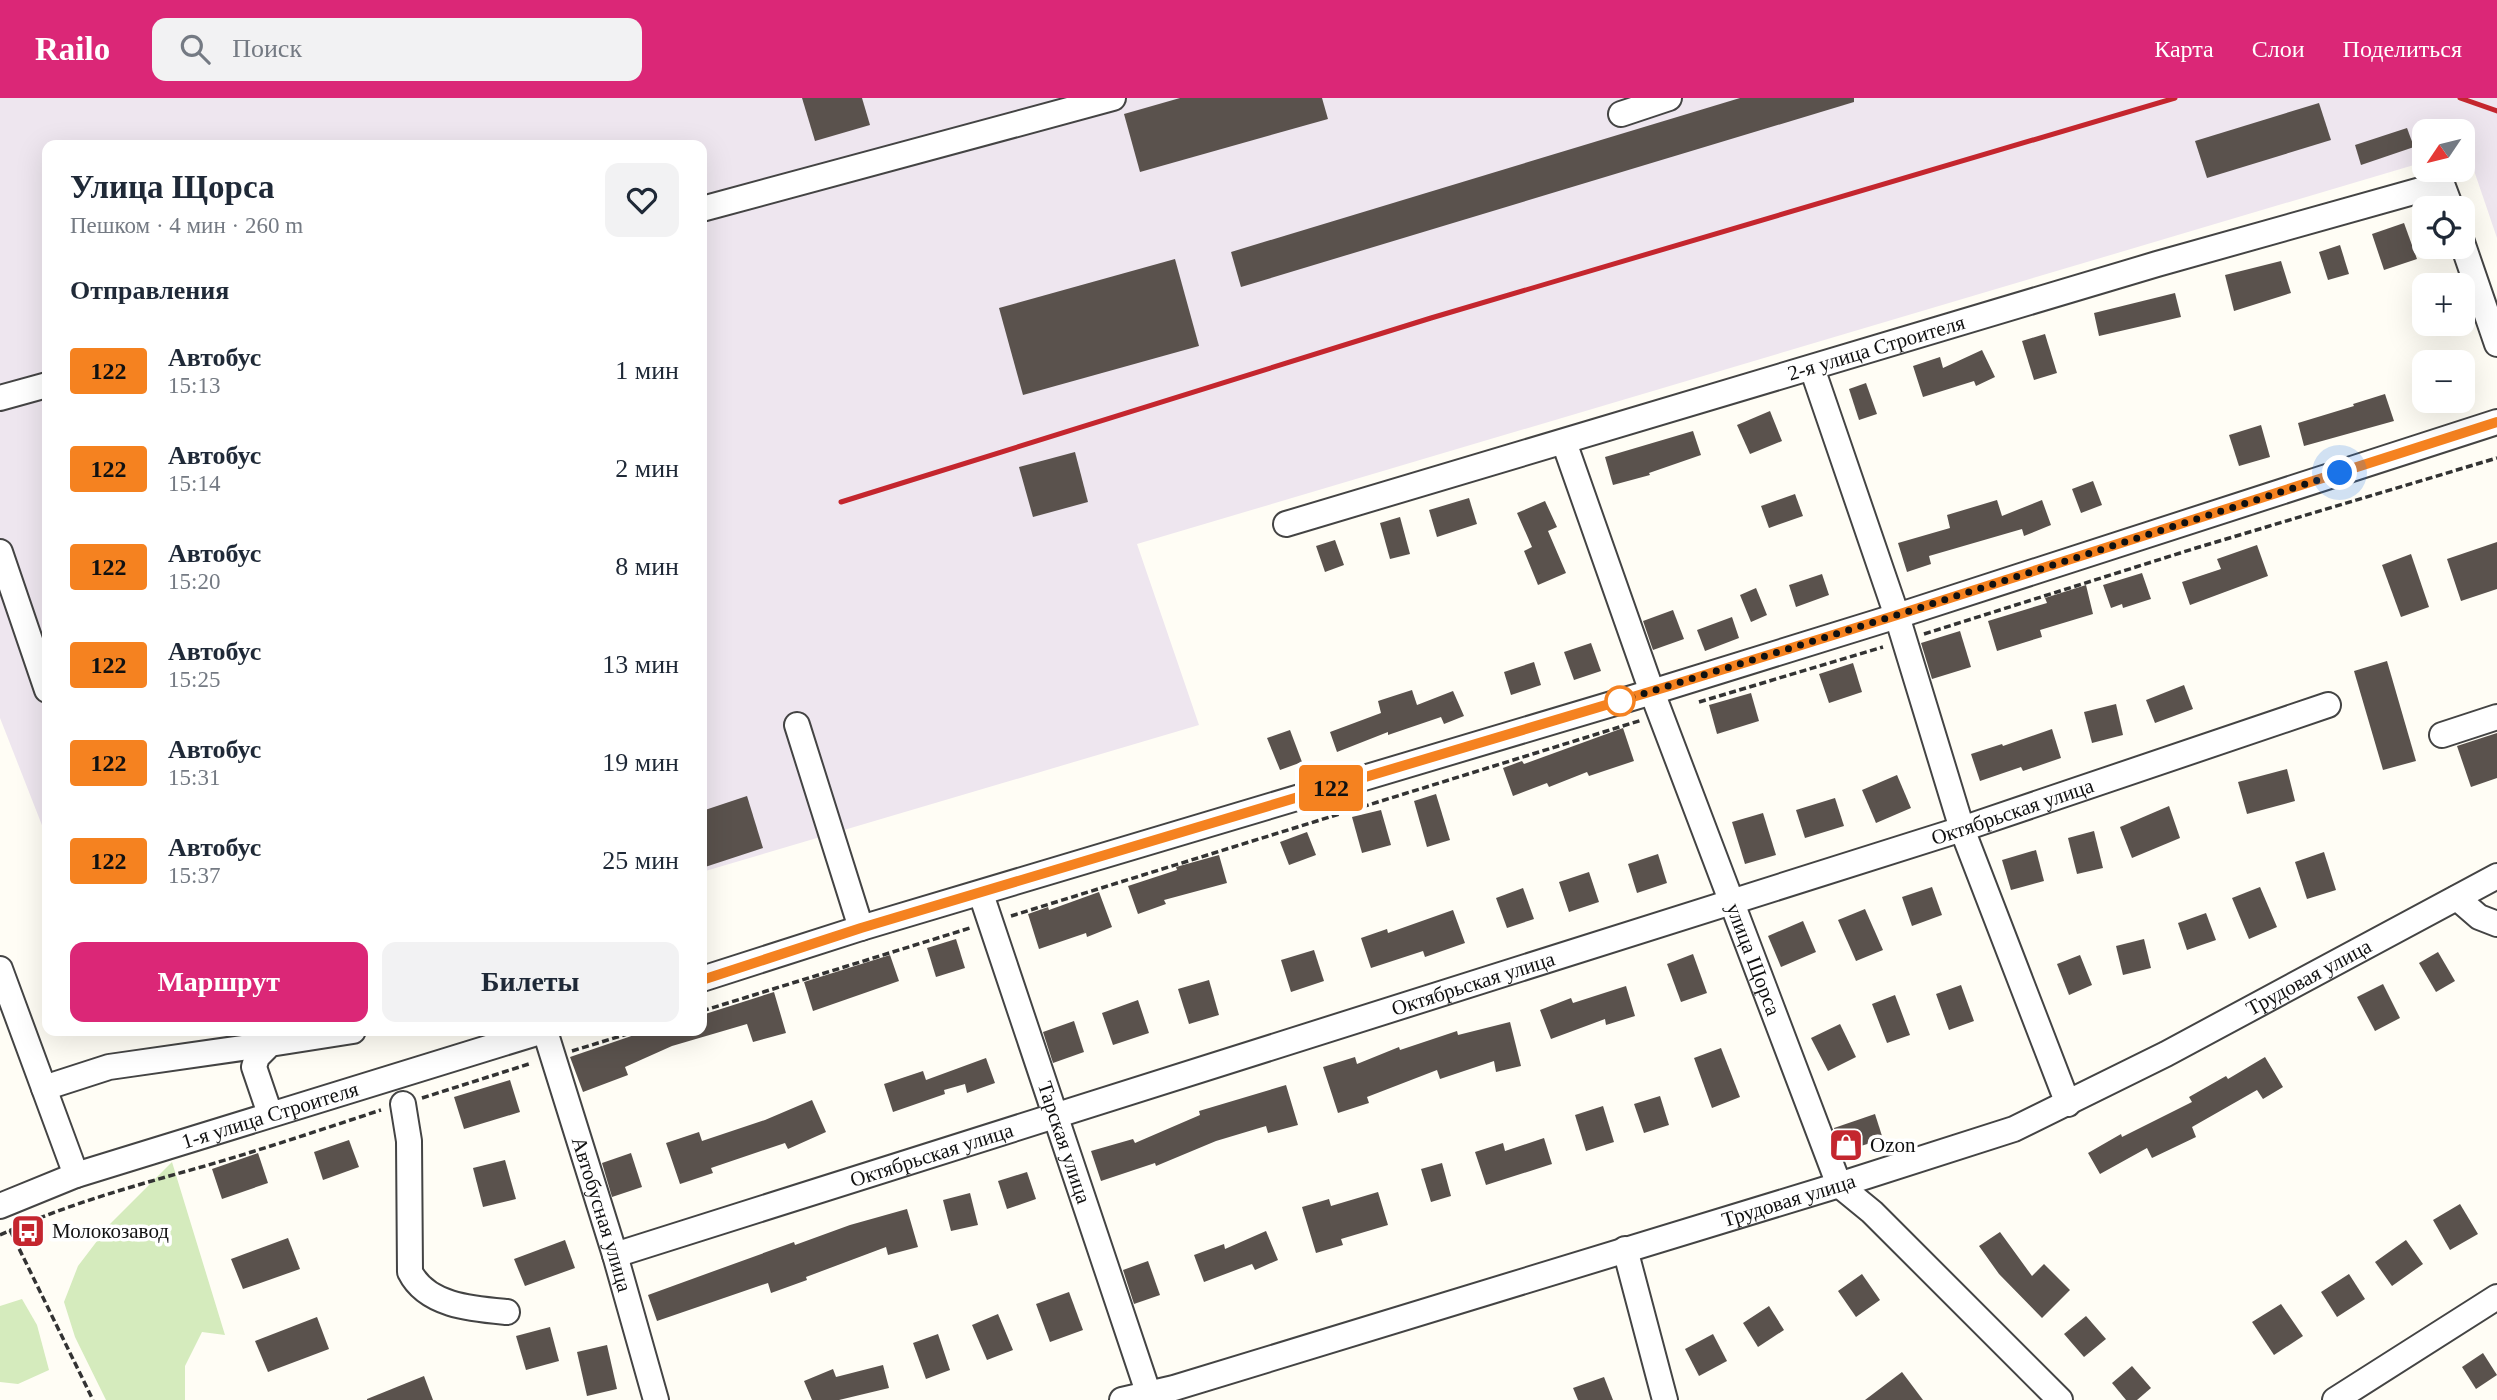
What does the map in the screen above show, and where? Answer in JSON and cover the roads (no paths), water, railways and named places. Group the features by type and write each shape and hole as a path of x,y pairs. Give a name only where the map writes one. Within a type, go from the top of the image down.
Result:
{"street":[{"path":"707,208 1039,108 1113,98"},
{"path":"1621,114 1669,98"},
{"name":"2-я улица Строителя","path":"1286,524 2157,264 2442,184 2446,196"},
{"path":"2468,259 2497,344"},
{"path":"1812,368 1897,615 1962,829 2068,1104"},
{"path":"0,398 42,386"},
{"path":"707,977 861,928 1656,703 1897,615 2497,422"},
{"name":"улица Щорса","path":"1564,442 1730,903 1839,1185 1872,1212 2060,1400"},
{"path":"0,552 42,675"},
{"name":"Октябрьская улица","path":"615,1255 1962,829 2328,705"},
{"path":"2442,735 2497,718"},
{"path":"797,725 861,928"},
{"name":"Трудовая улица","path":"1122,1400 1148,1392 1175,1394 1625,1249 2014,1129 2166,1054 2497,876"},
{"name":"Тарская улица","path":"981,894 1148,1392"},
{"path":"2456,898 2480,917 2497,924"},
{"path":"0,969 76,1175"},
{"name":"1-я улица Строителя","path":"0,1206 76,1175 505,1036"},
{"name":"Автобусная улица","path":"546,1036 615,1255 656,1400"},
{"path":"44,1088 108,1067 280,1037"},
{"path":"270,1114 254,1067 257,1057 280,1037"},
{"path":"403,1104 409,1141 410,1272 415,1282 442,1300 469,1309 507,1312"},
{"path":"1625,1249 1665,1400"},
{"path":"2335,1400 2497,1297"}],"railway":[{"path":"841,502 1431,318 2175,98"},
{"path":"2460,98 2497,111"}],"place":[{"name":"Ozon","path":"1846,1145"},
{"name":"Молокозавод","path":"28,1231"}]}
